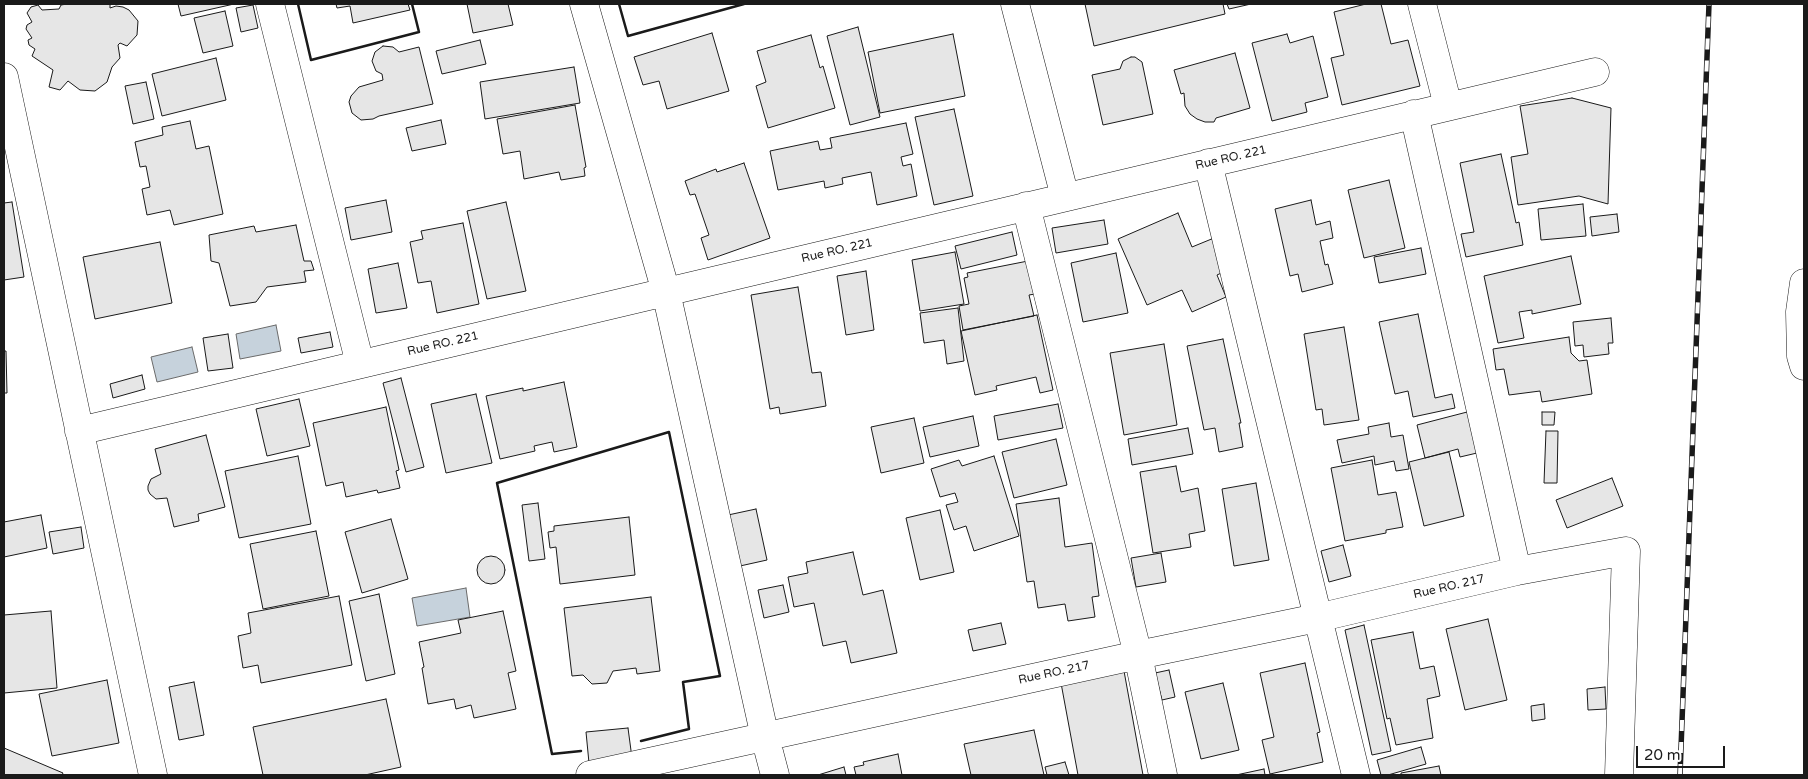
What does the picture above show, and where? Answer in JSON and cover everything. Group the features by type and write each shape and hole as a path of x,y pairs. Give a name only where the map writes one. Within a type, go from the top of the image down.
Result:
{"street":[{"path":"270,4 360,364"},
{"path":"584,4 666,292 775,775"},
{"path":"1015,4 1065,197"},
{"path":"1422,4 1448,106"},
{"name":"Rue RO. 221","path":"79,431 1595,72"},
{"path":"4,77 153,775"},
{"path":"1414,114 1517,571"},
{"path":"1208,163 1356,775"},
{"path":"1026,206 1138,655 1163,775"},
{"path":"1804,283 1800,312 1801,356 1804,366"},
{"name":"Rue RO. 217","path":"590,775 1138,655 1317,618 1517,571 1626,551 1619,775"}],"shaded area":[{"path":"276,325 281,351 240,359 236,334"},
{"path":"192,347 198,372 157,382 151,357"},
{"path":"466,588 470,617 417,626 412,598"}],"building":[{"path":"110,4 110,8 116,6 123,7 129,10 138,21 137,35 127,46 120,43 118,45 120,58 112,67 107,82 95,91 80,90 68,81 60,90 49,87 53,70 32,56 35,49 29,45 28,40 32,38 26,29 27,25 32,22 27,13 31,7 38,5 42,10 59,9 61,5"},
{"path":"178,4 234,4 181,16"},
{"path":"336,4 408,4 410,10 353,23 350,6 337,8"},
{"path":"467,4 508,4 513,25 473,33"},
{"path":"1085,4 1223,4 1225,14 1094,46"},
{"path":"1227,4 1251,4 1229,9"},
{"path":"1366,4 1381,4 1391,44 1408,40 1420,86 1342,105 1331,58 1344,55 1334,12"},
{"path":"253,5 258,28 241,32 236,8"},
{"path":"225,11 233,46 203,53 194,18"},
{"path":"858,27 880,117 850,125 827,36"},
{"path":"712,33 729,91 667,109 659,81 643,85 634,57"},
{"path":"953,34 965,96 880,113 868,52"},
{"path":"1287,34 1290,43 1313,36 1328,97 1305,103 1307,112 1272,121 1252,43"},
{"path":"811,35 820,68 823,66 835,108 768,128 756,86 766,82 757,51"},
{"path":"480,40 486,64 442,74 436,51"},
{"path":"383,46 393,47 399,52 419,47 433,104 373,119 361,120 352,113 349,102 351,96 359,87 383,80 382,74 376,71 372,61 375,52"},
{"path":"1235,53 1250,108 1216,118 1214,122 1205,122 1197,119 1190,114 1185,106 1184,93 1181,94 1174,70"},
{"path":"1135,57 1142,62 1153,114 1103,125 1092,75 1120,69 1123,61"},
{"path":"216,58 226,100 162,116 152,74"},
{"path":"574,67 580,103 485,119 480,82"},
{"path":"146,82 154,119 133,124 125,86"},
{"path":"1572,98 1611,108 1608,204 1579,196 1518,205 1511,157 1528,154 1520,106"},
{"path":"575,105 586,167 584,168 585,176 561,180 559,172 524,179 520,151 503,154 497,119"},
{"path":"954,109 973,196 934,205 915,117"},
{"path":"441,120 446,144 412,151 406,128"},
{"path":"190,121 196,149 209,146 223,214 174,225 170,210 147,215 142,189 150,187 146,166 140,167 135,142 163,135 162,127"},
{"path":"906,123 913,154 901,157 903,166 911,164 917,196 877,205 871,172 842,178 843,184 825,188 824,181 778,190 770,151 818,141 820,150 832,148 830,138"},
{"path":"1501,154 1516,223 1519,222 1523,245 1466,257 1461,234 1474,232 1460,163"},
{"path":"744,163 770,238 708,260 701,238 709,235 695,194 690,195 685,181 716,169 717,172"},
{"path":"1389,180 1405,248 1364,258 1348,190"},
{"path":"386,200 392,232 351,240 345,208"},
{"path":"1311,200 1316,225 1330,221 1333,238 1320,241 1325,265 1328,264 1333,284 1302,292 1298,274 1290,276 1275,209"},
{"path":"12,202 24,277 4,280 4,203"},
{"path":"506,202 526,291 487,299 467,211"},
{"path":"1583,204 1586,236 1541,240 1538,209"},
{"path":"1178,213 1192,247 1214,238 1228,270 1217,275 1226,297 1192,312 1182,290 1147,305 1118,239"},
{"path":"1617,214 1619,232 1592,236 1590,217"},
{"path":"1104,220 1108,244 1056,253 1052,228"},
{"path":"463,223 479,304 437,313 431,281 418,283 410,242 423,239 421,231"},
{"path":"296,225 304,261 311,261 314,270 304,271 306,282 267,287 256,302 230,306 219,263 211,261 209,235 254,226 256,232"},
{"path":"1012,232 1017,255 961,269 955,246"},
{"path":"160,242 172,303 95,319 83,257"},
{"path":"1421,248 1426,274 1379,283 1374,257"},
{"path":"955,252 964,304 920,311 912,260"},
{"path":"1116,253 1128,313 1083,322 1071,263"},
{"path":"1571,256 1581,304 1532,314 1532,310 1519,312 1524,338 1498,343 1484,276"},
{"path":"1028,261 1035,294 1029,295 1034,316 963,330 959,306 969,304 964,278 968,277 967,273"},
{"path":"398,263 407,308 376,313 368,269"},
{"path":"866,271 874,330 846,335 837,276"},
{"path":"798,287 812,373 821,372 826,406 780,414 779,407 770,409 751,295"},
{"path":"958,308 964,361 947,364 944,340 924,343 920,313"},
{"path":"1418,314 1435,398 1452,394 1455,408 1413,417 1408,391 1395,394 1379,322"},
{"path":"1037,315 1053,390 1040,393 1036,377 996,386 997,390 975,395 961,331"},
{"path":"1611,318 1613,343 1608,343 1609,354 1584,357 1583,345 1575,346 1573,322"},
{"path":"1344,327 1359,420 1324,425 1322,409 1316,410 1304,334"},
{"path":"330,332 333,347 301,353 298,338"},
{"path":"228,334 233,368 208,371 203,338"},
{"path":"1569,337 1571,353 1579,361 1587,360 1592,394 1542,402 1540,391 1509,395 1504,369 1496,370 1493,349"},
{"path":"1223,339 1241,423 1239,423 1243,447 1219,452 1215,428 1204,430 1187,346"},
{"path":"1164,344 1177,425 1124,435 1110,353"},
{"path":"4,351 6,351 7,393 4,393"},
{"path":"142,375 145,389 113,398 110,384"},
{"path":"401,378 424,467 406,472 383,383"},
{"path":"564,382 577,447 554,452 552,442 534,446 535,451 500,459 486,396 523,388 523,391"},
{"path":"476,394 492,463 446,473 431,404"},
{"path":"299,399 310,446 267,456 256,409"},
{"path":"1058,404 1063,428 998,440 994,416"},
{"path":"386,407 399,470 396,471 400,488 378,493 377,490 346,497 343,482 326,486 313,423"},
{"path":"1471,411 1477,453 1460,457 1458,449 1425,458 1417,425"},
{"path":"1542,412 1555,412 1554,425 1542,425"},
{"path":"973,416 979,446 930,457 923,427"},
{"path":"914,418 924,463 881,473 871,427"},
{"path":"1389,423 1391,437 1403,435 1409,469 1396,471 1394,461 1375,465 1374,456 1342,463 1337,440 1369,434 1368,427"},
{"path":"1188,428 1193,454 1132,465 1128,439"},
{"path":"1546,431 1558,431 1557,483 1544,483"},
{"path":"206,435 225,507 198,514 199,521 174,527 167,498 156,499 148,490 151,479 161,474 155,449"},
{"path":"1056,439 1067,485 1014,498 1002,452"},
{"path":"1449,452 1464,516 1424,526 1409,462"},
{"path":"298,456 311,524 239,538 225,471"},
{"path":"994,456 1019,536 974,551 966,526 954,530 946,505 958,502 955,493 940,497 931,469 959,460 962,466"},
{"path":"1372,460 1378,495 1396,492 1403,527 1386,530 1386,533 1345,541 1331,468"},
{"path":"1176,466 1181,492 1198,488 1205,531 1189,534 1191,547 1153,553 1140,472"},
{"path":"1612,478 1623,506 1567,528 1556,500"},
{"path":"1256,483 1269,560 1234,566 1222,489"},
{"path":"1059,498 1065,547 1092,543 1099,596 1092,597 1095,617 1068,621 1065,604 1038,608 1034,581 1027,582 1016,504"},
{"path":"538,503 545,559 529,561 522,505"},
{"path":"756,509 767,560 740,566 728,515"},
{"path":"940,510 954,572 920,580 906,518"},
{"path":"41,515 47,548 4,557 4,522"},
{"path":"629,517 635,575 560,584 556,547 550,548 548,532 554,531 554,526"},
{"path":"391,519 408,579 362,593 345,532"},
{"path":"81,527 84,548 53,554 49,532"},
{"path":"316,531 329,596 263,609 250,544"},
{"path":"1343,545 1351,576 1329,582 1321,551"},
{"path":"853,552 863,595 883,590 897,653 851,663 846,641 823,646 814,603 794,607 788,577 808,573 806,562"},
{"path":"1161,553 1166,582 1136,587 1131,558"},
{"path":"491,556 501,560 505,570 501,580 491,584 481,580 477,570 481,560"},
{"path":"783,585 789,612 764,618 758,590"},
{"path":"379,594 395,674 366,681 349,601"},
{"path":"339,596 352,665 261,683 258,665 243,668 238,636 251,633 248,613"},
{"path":"651,597 660,671 637,674 636,668 613,671 607,683 592,684 583,675 572,676 564,608"},
{"path":"51,611 57,688 4,693 4,615"},
{"path":"503,611 516,671 508,673 516,709 474,718 471,705 456,709 454,699 428,704 419,642 461,633 458,620"},
{"path":"1488,619 1507,700 1465,710 1446,629"},
{"path":"1001,623 1006,644 973,651 968,630"},
{"path":"1364,625 1391,751 1372,755 1345,630"},
{"path":"1413,632 1420,669 1434,666 1440,696 1427,699 1433,738 1396,745 1390,718 1387,719 1371,640"},
{"path":"1305,663 1320,732 1317,733 1323,762 1270,774 1262,740 1274,737 1260,673"},
{"path":"1169,670 1175,697 1162,700 1155,673"},
{"path":"1124,671 1143,775 1078,775 1061,683"},
{"path":"107,680 119,743 52,756 39,694"},
{"path":"194,682 204,735 179,740 169,687"},
{"path":"1223,683 1239,750 1201,759 1185,692"},
{"path":"1605,687 1606,709 1588,710 1587,689"},
{"path":"386,699 401,767 365,775 263,775 253,727"},
{"path":"1544,704 1545,719 1532,721 1531,706"},
{"path":"628,728 632,758 589,763 586,732"},
{"path":"1034,730 1044,775 971,775 964,744"},
{"path":"1421,747 1426,764 1388,775 1381,775 1377,760"},
{"path":"4,748 63,773 62,775 4,775"},
{"path":"898,754 902,775 856,775 854,767 864,765 863,762"},
{"path":"1065,762 1069,775 1047,775 1045,767"},
{"path":"1439,766 1441,775 1401,775 1401,773"},
{"path":"844,767 846,775 818,775"},
{"path":"1264,769 1265,775 1236,775"}],"railway":[{"path":"1680,775 1709,4"}],"wall":[{"path":"298,4 311,60 419,32 412,4"},
{"path":"619,4 628,36 744,4"},
{"path":"581,751 552,754 497,483 669,432 720,676 683,682 689,729 641,741"}]}
